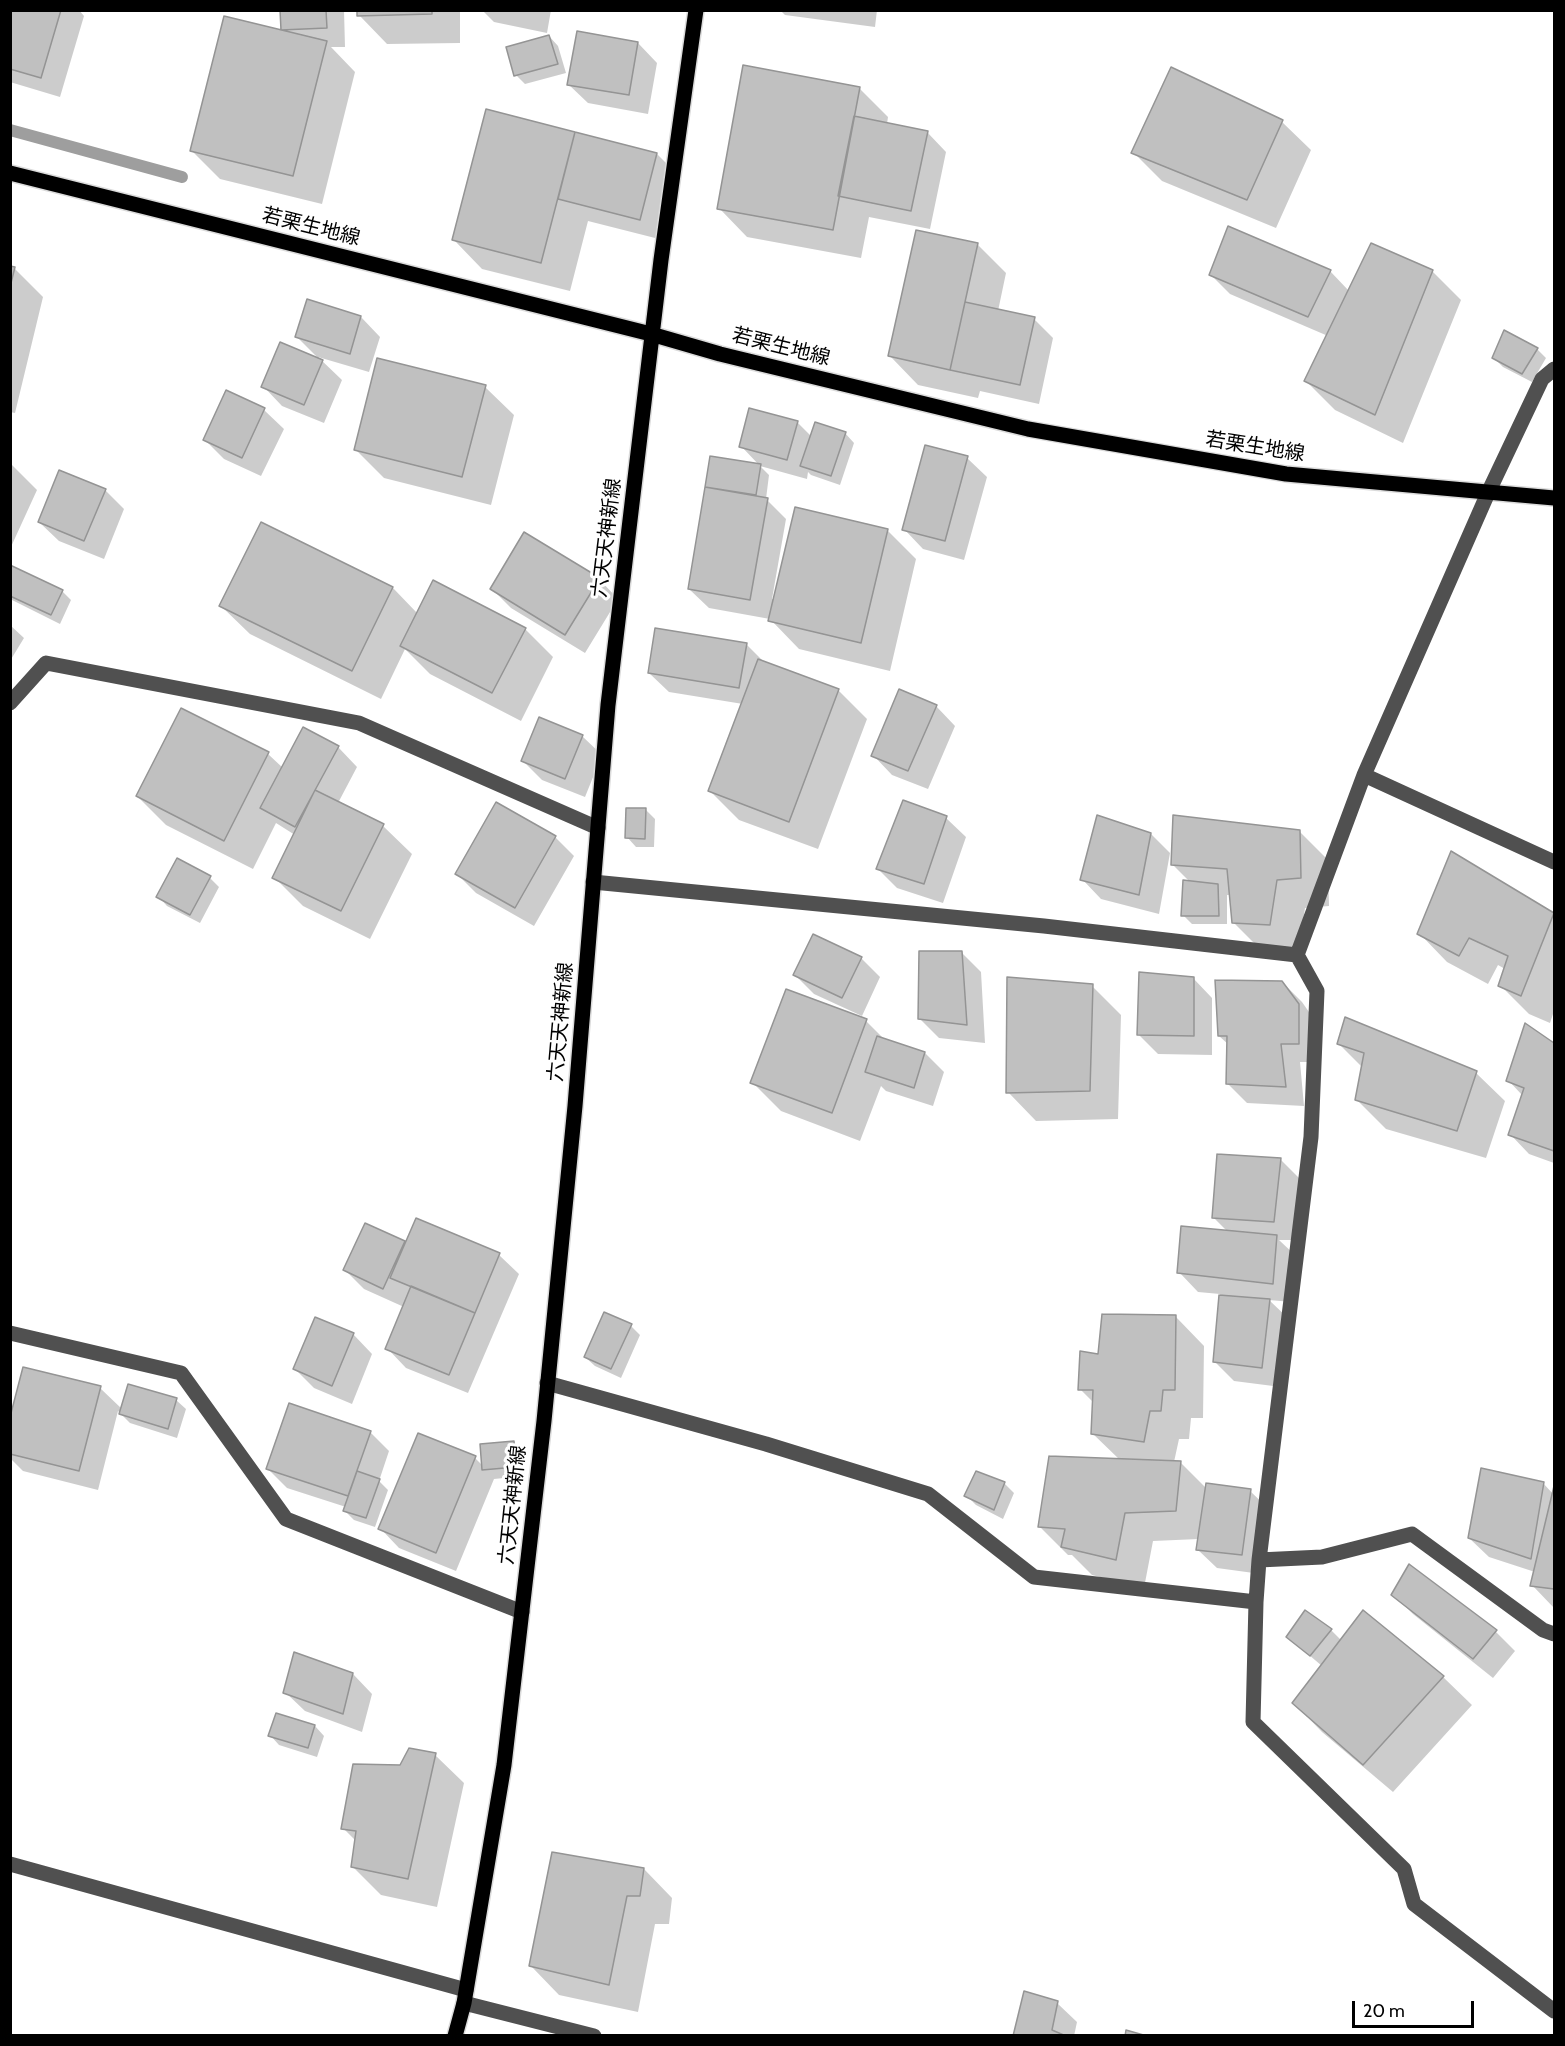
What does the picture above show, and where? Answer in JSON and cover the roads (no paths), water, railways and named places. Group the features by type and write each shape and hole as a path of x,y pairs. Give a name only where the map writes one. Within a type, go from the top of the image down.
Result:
{"main road":[{"name":"六天天神新線","path":"455,2036 465,1996 504,1765 576,1106 608,705 651,334 696,10"},
{"name":"若栗生地線","path":"10,173 651,334 720,354 1028,429 1286,474 1554,498"}],"street":[{"path":"1554,369 1542,379 1488,493 1364,775 1297,955 1317,991 1311,1137 1259,1560 1253,1722 1404,1869 1414,1904 1554,2012"},
{"path":"10,703 46,663 359,723 598,828"},
{"path":"1364,775 1554,862"},
{"path":"593,882 1044,926 1297,955"},
{"path":"10,1333 181,1374 286,1519 522,1612"},
{"path":"547,1383 766,1444 928,1494 1034,1576 1256,1602"},
{"path":"1259,1560 1322,1557 1413,1534 1543,1630 1554,1634"},
{"path":"10,1864 465,1996 594,2036"}],"waterway":[{"path":"10,130 182,177"}]}
